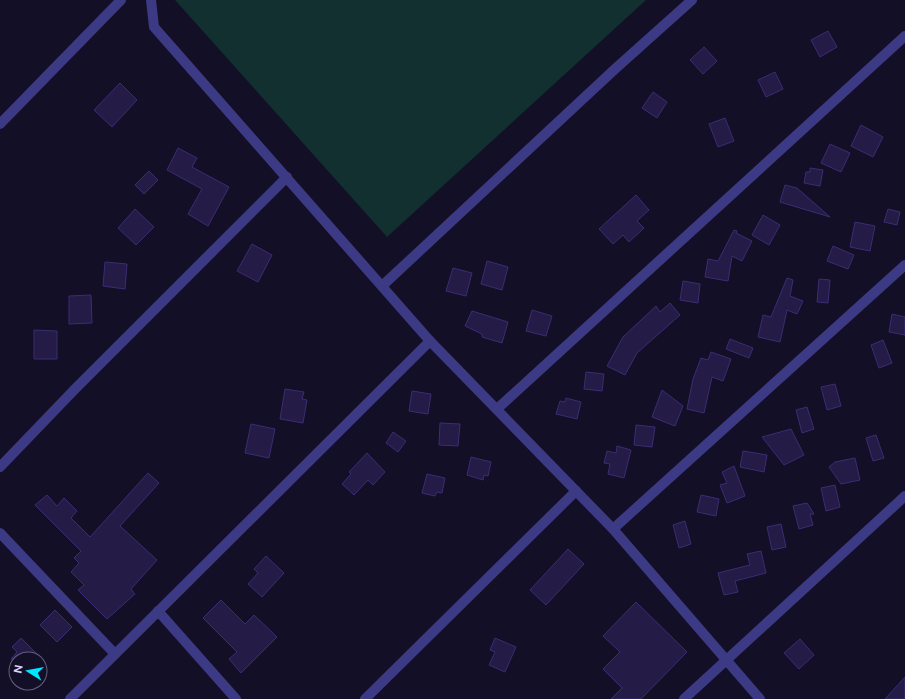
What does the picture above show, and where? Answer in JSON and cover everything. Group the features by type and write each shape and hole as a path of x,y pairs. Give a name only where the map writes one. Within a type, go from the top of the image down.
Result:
{"street":[{"path":"0,124 121,0"},
{"path":"151,0 154,27 430,341 613,529 727,659 760,699"},
{"path":"382,286 609,74 692,0"},
{"path":"497,409 905,36"},
{"path":"0,467 75,388 286,177"},
{"path":"613,529 905,265"},
{"path":"70,699 430,341"},
{"path":"365,699 576,491"},
{"path":"684,699 905,496"},
{"path":"0,533 115,654"},
{"path":"158,611 236,699"}],"green space":[{"path":"175,0 646,0 387,237"}],"building":[{"path":"828,31 837,47 820,57 811,40"},
{"path":"704,47 717,61 703,74 690,60"},
{"path":"775,72 783,89 766,97 758,80"},
{"path":"120,83 137,100 112,127 94,110"},
{"path":"653,92 667,102 657,118 642,108"},
{"path":"725,118 734,141 718,147 709,124"},
{"path":"861,125 883,137 873,157 851,146"},
{"path":"830,144 850,153 841,172 821,163"},
{"path":"178,148 197,158 192,167 229,187 208,226 188,214 202,189 167,170"},
{"path":"810,168 823,170 820,186 804,183 806,172 810,172"},
{"path":"149,171 158,180 144,194 135,185"},
{"path":"785,185 797,188 830,217 780,202"},
{"path":"636,195 649,210 637,221 644,228 629,242 623,235 613,244 599,229"},
{"path":"135,209 154,227 136,245 118,228"},
{"path":"888,209 900,212 897,225 884,222"},
{"path":"763,215 780,225 769,245 752,235"},
{"path":"855,222 875,226 870,251 850,247"},
{"path":"734,230 737,231 736,233 752,241 742,261 732,256 728,281 705,277 708,259 718,261"},
{"path":"252,244 272,255 258,282 237,271"},
{"path":"833,246 854,255 848,269 827,261"},
{"path":"487,261 508,267 502,290 481,284"},
{"path":"105,262 127,264 125,289 103,286"},
{"path":"453,268 472,273 466,296 446,291"},
{"path":"787,278 793,280 790,296 803,301 797,314 787,310 780,342 758,337 763,315 771,317"},
{"path":"819,279 830,280 828,303 817,302"},
{"path":"683,281 700,284 698,303 680,300"},
{"path":"91,295 92,323 69,324 69,296"},
{"path":"670,303 680,315 637,353 625,375 607,366 623,337 656,306 660,312"},
{"path":"532,310 552,316 546,336 526,331"},
{"path":"472,311 508,322 502,343 482,337 482,334 465,326"},
{"path":"892,314 905,317 905,335 889,332"},
{"path":"34,330 57,331 57,359 34,359"},
{"path":"730,339 753,348 749,358 726,349"},
{"path":"883,340 892,363 879,368 871,345"},
{"path":"711,352 731,359 723,381 712,377 704,413 687,409 693,379 701,358 708,360"},
{"path":"586,372 604,374 602,391 584,389"},
{"path":"835,384 841,406 827,410 821,387"},
{"path":"285,389 304,392 302,399 307,400 303,423 280,419"},
{"path":"662,390 683,406 675,426 652,417"},
{"path":"412,391 431,394 428,414 409,411"},
{"path":"566,398 581,402 577,419 556,414 560,401 565,402"},
{"path":"807,407 814,429 802,433 796,410"},
{"path":"440,423 460,424 458,446 439,445"},
{"path":"251,424 275,429 269,458 245,453"},
{"path":"636,425 655,427 652,447 634,445"},
{"path":"791,429 804,455 784,465 762,437"},
{"path":"393,432 406,441 398,452 386,443"},
{"path":"876,435 884,458 873,461 866,438"},
{"path":"617,446 631,450 624,478 608,474 610,464 604,463 607,451 616,453"},
{"path":"743,451 767,455 764,472 740,467"},
{"path":"367,453 385,472 373,485 368,480 354,495 342,484 351,474 349,472"},
{"path":"471,457 491,462 488,476 484,475 483,480 467,475"},
{"path":"855,458 860,480 841,484 829,467 835,462"},
{"path":"734,466 745,496 727,503 720,485 727,483 722,472"},
{"path":"148,473 159,483 120,526 157,560 131,589 135,594 107,619 78,590 84,585 71,572 79,563 74,558 81,551 35,505 47,495 57,506 64,498 77,511 71,518 90,537"},
{"path":"427,474 445,478 442,493 437,492 435,496 422,493"},
{"path":"835,485 840,507 826,511 821,488"},
{"path":"701,495 719,499 716,516 697,512"},
{"path":"807,503 814,514 810,514 813,525 799,529 793,506"},
{"path":"685,521 691,544 679,548 673,525"},
{"path":"781,524 786,547 772,550 767,527"},
{"path":"568,549 584,564 546,605 530,590"},
{"path":"761,551 766,573 735,581 738,592 724,595 718,573 750,565 747,554"},
{"path":"266,556 284,573 262,597 248,584 258,573 254,569"},
{"path":"221,600 245,624 254,615 277,637 241,673 229,659 237,652 203,618"},
{"path":"636,602 687,652 641,699 611,699 622,688 603,669 620,652 603,636"},
{"path":"55,610 72,627 57,642 40,625"},
{"path":"21,638 34,651 16,651 12,647"},
{"path":"495,638 516,647 505,672 489,665 495,652 490,650"},
{"path":"800,639 814,655 799,669 784,653"},
{"path":"905,677 905,699 885,699"}]}
